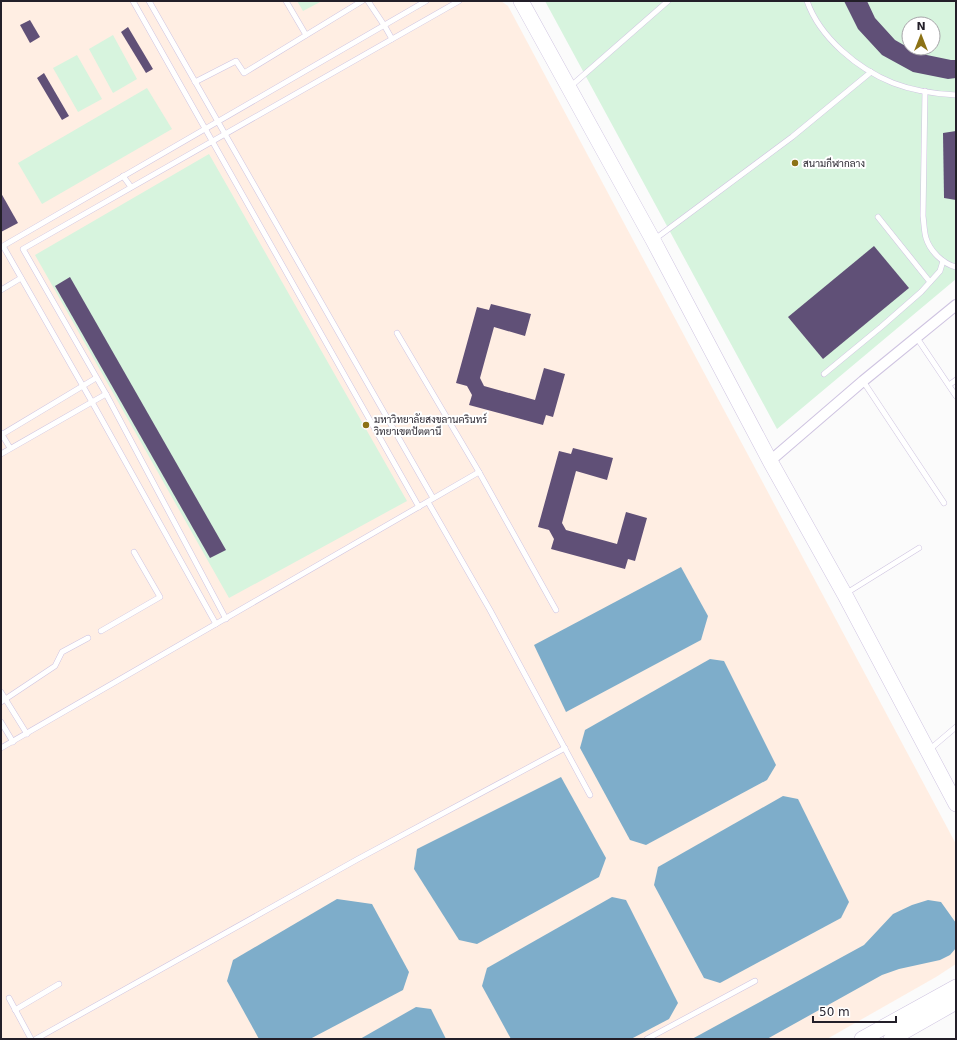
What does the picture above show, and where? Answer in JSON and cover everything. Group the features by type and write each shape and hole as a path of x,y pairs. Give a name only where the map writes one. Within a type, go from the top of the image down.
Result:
{"street":[{"path":"521,1 653,240 770,461 956,804"},
{"path":"770,461 863,381 956,305"},
{"path":"862,1039 956,987"},
{"path":"891,1039 956,1002"}],"lane":[{"path":"133,1 419,506"},
{"path":"149,1 434,498"},
{"path":"286,1 306,35"},
{"path":"195,82 236,60 244,73 362,1"},
{"path":"368,1 392,39"},
{"path":"216,624 3,246 426,1"},
{"path":"226,618 106,394 23,249 459,1"},
{"path":"569,87 668,1"},
{"path":"807,1 818,24 831,40 848,56 870,72 894,83 924,91 956,95"},
{"path":"653,240 792,137 870,72"},
{"path":"924,91 924,231 934,252 943,261 956,267"},
{"path":"123,176 131,187"},
{"path":"878,217 930,282"},
{"path":"824,374 921,292 940,270 943,261"},
{"path":"1,290 21,278"},
{"path":"397,332 479,472 556,610"},
{"path":"917,338 956,396"},
{"path":"10,448 1,434 96,378"},
{"path":"949,385 956,380"},
{"path":"863,381 944,503"},
{"path":"1,454 106,394"},
{"path":"1,748 479,472"},
{"path":"428,502 490,610 590,795"},
{"path":"844,595 919,548"},
{"path":"101,631 160,598 134,552"},
{"path":"3,700 55,666 62,652 88,638"},
{"path":"1,692 3,700 27,734"},
{"path":"1,722 13,742"},
{"path":"928,751 956,727"},
{"path":"36,1039 358,859 565,748"},
{"path":"647,1039 755,981"},
{"path":"15,1010 59,984"},
{"path":"9,998 31,1039"}],"shaded area":[{"name":"มหาวิทยาลัยสงขลานครินทร์ วิทยาเขตปัตตานี","path":"1,1 501,1 508,6 956,844 956,964 827,1039 1,1039"}],"green space":[{"path":"297,1 322,1 303,11"},
{"name":"สนามกีฬากลาง","path":"545,1 956,1 956,279 777,429"},
{"path":"113,35 137,79 113,93 89,49"},
{"path":"77,55 102,99 78,112 53,68"},
{"path":"147,88 172,129 42,204 18,163"},
{"path":"209,154 407,501 229,598 35,255"}],"water":[{"path":"681,567 708,616 701,640 566,712 534,645"},
{"path":"710,659 724,661 776,765 767,780 646,845 630,840 580,748 585,730"},
{"path":"561,777 606,858 599,877 477,944 459,940 414,869 417,849"},
{"path":"783,796 798,799 849,902 841,918 720,983 704,978 654,885 658,867"},
{"path":"612,897 626,900 678,1003 669,1019 631,1039 511,1039 482,986 487,968"},
{"path":"337,899 372,904 409,972 403,990 310,1039 259,1039 227,981 233,960"},
{"path":"928,900 941,902 956,923 956,948 950,955 940,960 899,969 882,975 767,1039 692,1039 864,945 893,914 912,905"},
{"path":"416,1007 431,1009 446,1039 360,1039"}],"building":[{"path":"844,1 867,1 875,18 895,40 901,43 901,56 932,56 956,60 956,78 948,79 913,72 882,55 858,29"},
{"path":"30,20 40,37 30,43 20,25"},
{"path":"128,27 153,69 146,73 121,32"},
{"path":"44,73 69,116 62,120 37,78"},
{"path":"956,131 956,200 944,198 943,133"},
{"path":"1,193 18,223 1,232"},
{"path":"874,246 909,288 823,359 788,317"},
{"path":"70,277 226,550 210,558 55,286"},
{"path":"491,304 531,314 525,336 494,327 480,378 484,386 535,400 544,368 565,374 553,417 546,415 543,425 469,405 472,395 467,386 456,383 477,307 489,310"},
{"path":"573,448 613,458 607,480 576,471 562,523 566,530 617,544 626,512 647,518 635,561 628,559 625,569 551,549 554,539 549,530 538,527 559,451 571,454"}],"place":[{"name":"สนามกีฬากลาง","path":"795,163"},
{"name":"มหาวิทยาลัยสงขลานครินทร์ วิทยาเขตปัตตานี","path":"366,425"}]}
